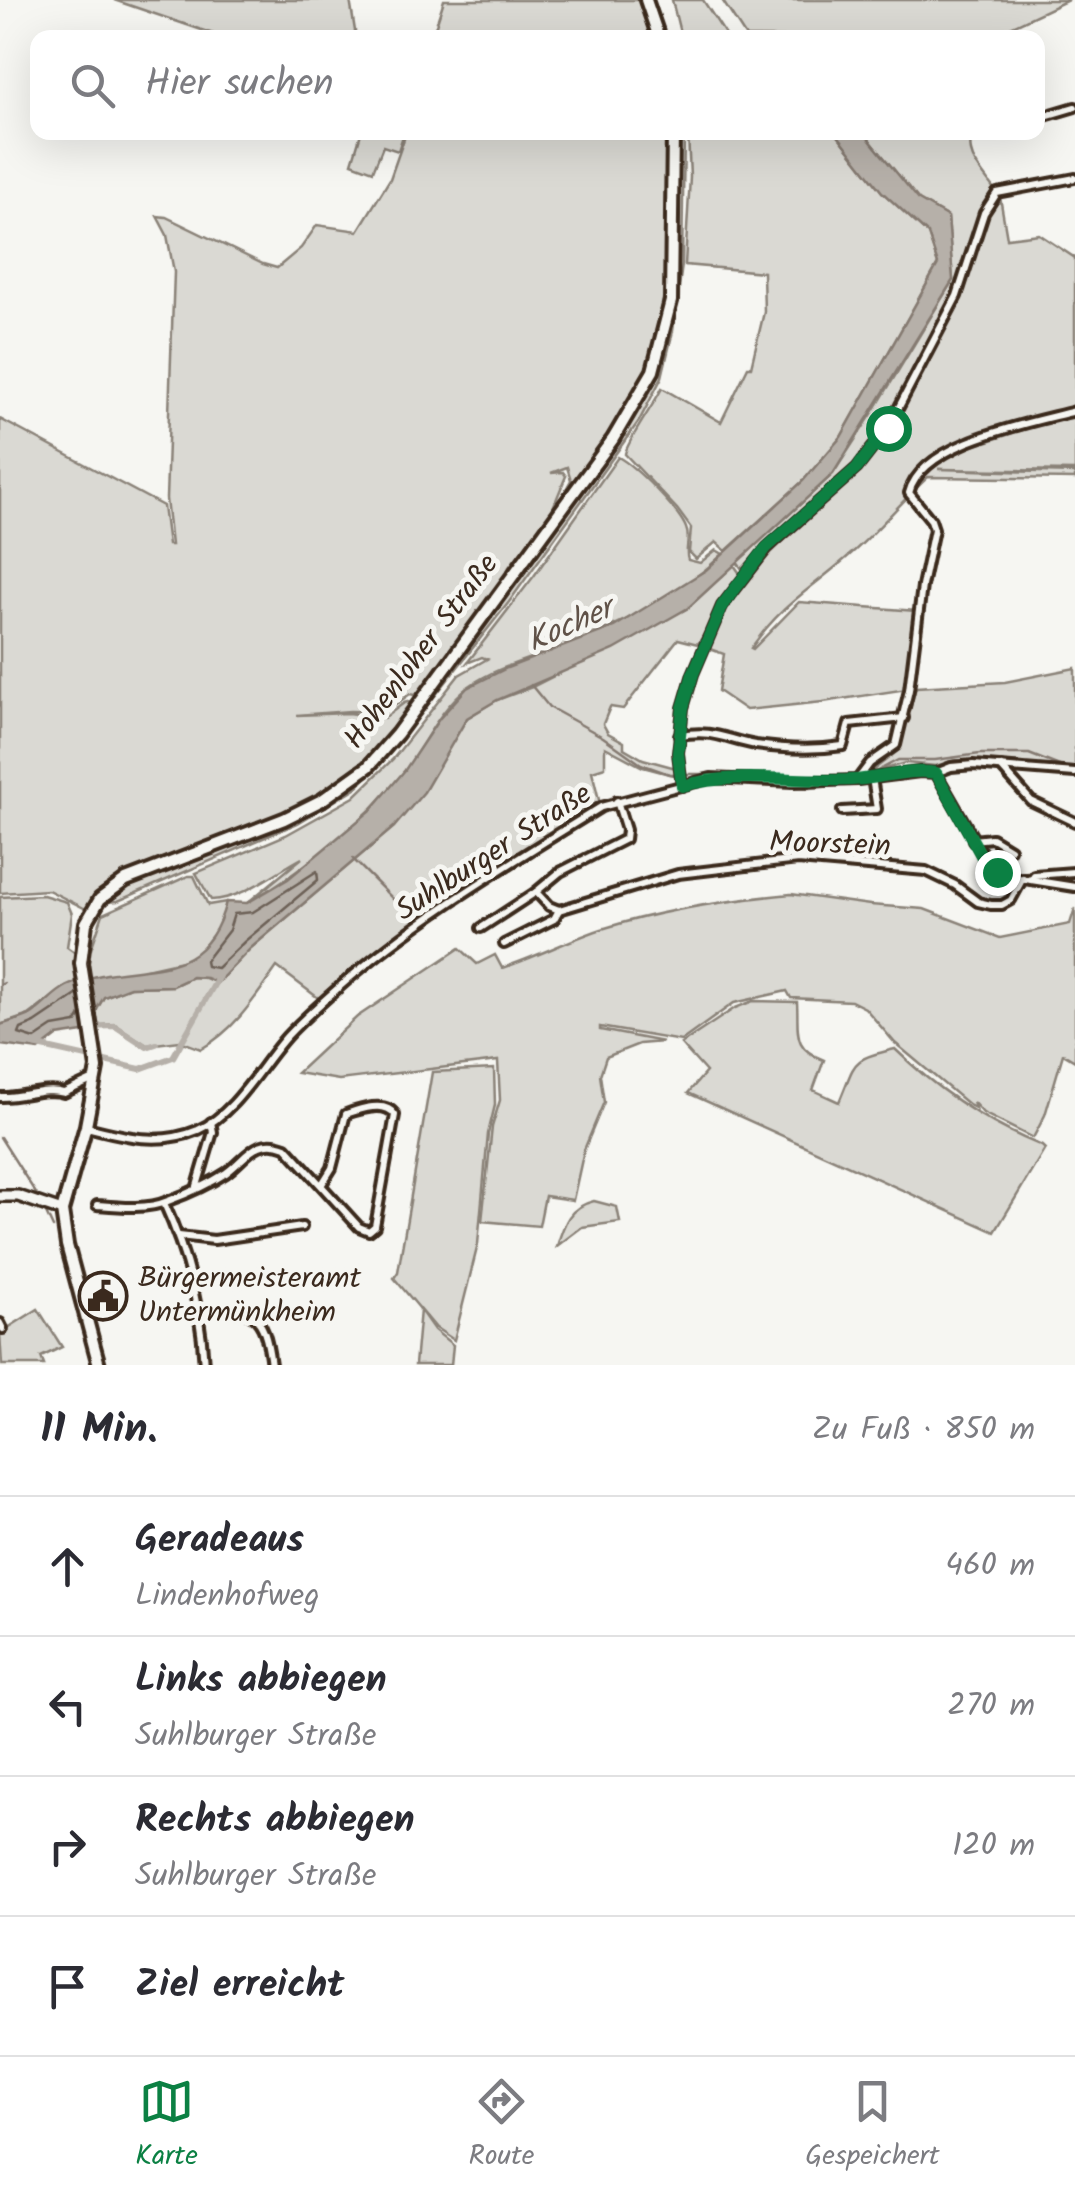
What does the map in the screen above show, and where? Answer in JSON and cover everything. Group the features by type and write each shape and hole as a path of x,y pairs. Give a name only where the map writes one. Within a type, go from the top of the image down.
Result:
{"main road":[{"path":"646,0 656,30"},
{"name":"Hohenloher Straße","path":"99,1365 67,1245 62,1211 96,1073 81,950 86,923 95,906 126,880 304,810 368,767 396,734 614,439 654,371 672,301 673,140"},
{"path":"0,1196 18,1196 62,1211"}],"street":[{"path":"1045,116 1075,107"},
{"path":"682,777 680,735 693,674 722,606 766,548 857,468 888,428 957,296 984,214 997,193 1075,178"},
{"path":"858,780 870,763 896,745 904,718 934,529 909,493 912,484 921,471 946,451 1075,411"},
{"path":"680,735 707,730 756,745 823,748 842,746 848,724 904,718"},
{"path":"1000,766 1031,801 1075,822"},
{"name":"Suhlburger Straße","path":"86,1126 132,1139 153,1140 200,1129 239,1095 289,1034 338,988 410,932 600,807 682,777 794,782 858,780 936,773 951,767 1000,766 1075,774"},
{"path":"936,773 990,867 1006,876 1075,887"},
{"path":"842,811 877,808 872,778"},
{"path":"481,928 560,872 625,839 617,801"},
{"path":"973,840 992,838 1010,849"},
{"name":"Moorstein","path":"504,944 554,919 559,910 678,874 798,860 926,871 978,902 1002,905 1011,900 1027,879"},
{"path":"1027,879 1046,872 1074,872"},
{"path":"536,892 549,906 559,910"},
{"path":"0,1097 24,1098 51,1089 64,1093 96,1073"},
{"path":"97,1205 132,1207 164,1203 224,1174 255,1147 272,1143 286,1147 359,1227 369,1231 375,1226 395,1115 391,1108 346,1114 332,1168 322,1184"},
{"path":"197,1187 213,1132 210,1122"},
{"path":"164,1203 179,1236 201,1313 204,1365"},
{"path":"179,1236 214,1240 302,1227"},
{"path":"201,1313 236,1308 252,1314 265,1329 271,1365"}],"shaded area":[{"path":"114,0 350,0 355,30 202,30"},
{"path":"444,0 641,0 651,30 433,30"},
{"path":"672,0 703,0 722,30 679,30"},
{"path":"722,0 1068,0 1004,30 741,30"},
{"path":"359,140 402,140 398,151 383,146 373,171 352,163"},
{"path":"404,140 667,140 668,237 662,305 645,372 630,404 554,511 571,480 567,467 551,473 563,472 566,476 550,515 419,696 410,694 385,712 350,711 297,715 349,713 384,718 415,700 382,743 342,780 266,823 106,886 88,910 48,890 0,893 0,419 163,506 171,545 166,499 174,272 167,235 157,216 277,268 301,248 317,225 358,231 390,179"},
{"path":"677,140 684,140 682,265 662,377 639,421 509,602 390,753 356,788 298,823 118,901 106,902 118,891 165,868 302,816 348,788 372,767 627,429 660,357 669,321 679,212"},
{"path":"688,140 841,140 882,192 928,234 938,264 841,437 803,481 726,551 716,542 696,559 689,552 691,528 625,454 662,388 721,422 751,367 764,312 763,272 685,265"},
{"path":"870,140 971,140 972,155 994,189 990,197 999,202 1000,197 1007,238 1039,234 1075,258 1075,407 996,430 951,453 1075,413 1075,471 938,469 1075,473 1075,479 928,477 852,553 787,607 751,648 799,602 916,611 907,689 746,710 718,691 724,654 707,648 725,607 747,577 839,485 836,483 762,547 742,569 737,562 833,474 953,280 948,217 919,201"},
{"path":"618,457 656,489 682,520 687,532 688,560 700,563 716,550 723,554 687,584 625,621 478,680 441,716 388,791 332,845 247,903 302,858 247,890 211,900 196,873 286,835 354,797 393,759 459,675 487,659 467,663"},
{"path":"734,565 741,575 698,644 678,639 623,709 610,707 603,724 608,733 624,742 624,748 643,759 676,768 677,776 643,767 605,747 605,767 592,771 600,804 587,808 450,898 321,1000 277,967 234,1023 201,1049 180,1041 147,1045 115,1024 88,1026 104,997 130,987 173,986 192,977 217,983 251,948 394,827 467,718 688,608"},
{"path":"1075,668 1075,770 955,760 936,766 905,763 868,774 899,750 916,687 1005,682"},
{"path":"194,876 208,905 226,902 221,924 195,958 66,987 29,1015 0,1025 0,897 43,895 67,902 72,914 67,947 85,955 91,949 103,914"},
{"path":"791,894 924,909 1000,938 1070,924 1075,908 1075,1061 1063,1054 1045,1115 1033,1138 983,1113 973,1102 975,1108 969,1105 895,1043 865,1008 851,1001 791,998 787,991 734,1003 681,1041 600,1027 663,1042 639,1044 606,1057 600,1075 604,1102 584,1150 573,1200 545,1196 539,1226 482,1221 492,1127 500,1100 498,1061 339,1080 297,1073 357,1017 460,948 477,964 495,955 502,968 628,921 697,906"},
{"path":"753,1001 797,1002 801,1044 824,1060 813,1090 839,1102 856,1064 895,1049 964,1105 1042,1146 1045,1149 995,1232 688,1093 706,1072 681,1044 735,1008"},
{"path":"494,1069 495,1105 488,1134 478,1244 454,1340 436,1328 394,1278 432,1072"},
{"path":"594,1201 617,1207 620,1222 582,1227 557,1246 569,1217 579,1207"},
{"path":"38,1309 62,1347 41,1357 44,1365 2,1365 0,1333"},
{"path":"420,1310 434,1330 453,1345 451,1365 415,1365"}],"water":[{"path":"841,140 870,140 919,200 948,217 953,280 833,474 688,608 614,650 497,700 467,718 424,792 394,827 251,948 217,983 192,977 173,986 130,987 104,997 83,1032 57,1036 39,1050 0,1045 0,1025 30,1015 67,986 92,977 162,966 201,949 215,930 226,902 247,903 288,879 371,810 467,688 507,668 614,627 706,570 803,481 841,437 938,264 928,234 882,192"}],"waterway":[{"path":"531,685 549,707 641,764 669,774 765,774"},
{"path":"879,770 898,760 980,754 1029,754 1067,769"},
{"path":"789,786 862,784"},
{"path":"353,859 415,921"},
{"path":"34,1045 140,1069 173,1057 219,976"},
{"path":"0,985 4,983"},
{"path":"89,1027 115,1026 147,1047 156,1044"},
{"path":"0,1137 37,1195"},
{"path":"46,1213 53,1228"}],"place":[{"name":"Bürgermeisteramt Untermünkheim","path":"103,1296"}],"route":[{"path":"888,428 857,468 766,548 722,606 683,708 678,753 682,786 711,778 794,782 936,773 982,857 997,872"}],"water label":[{"name":"Kocher","path":"570,626"}]}
